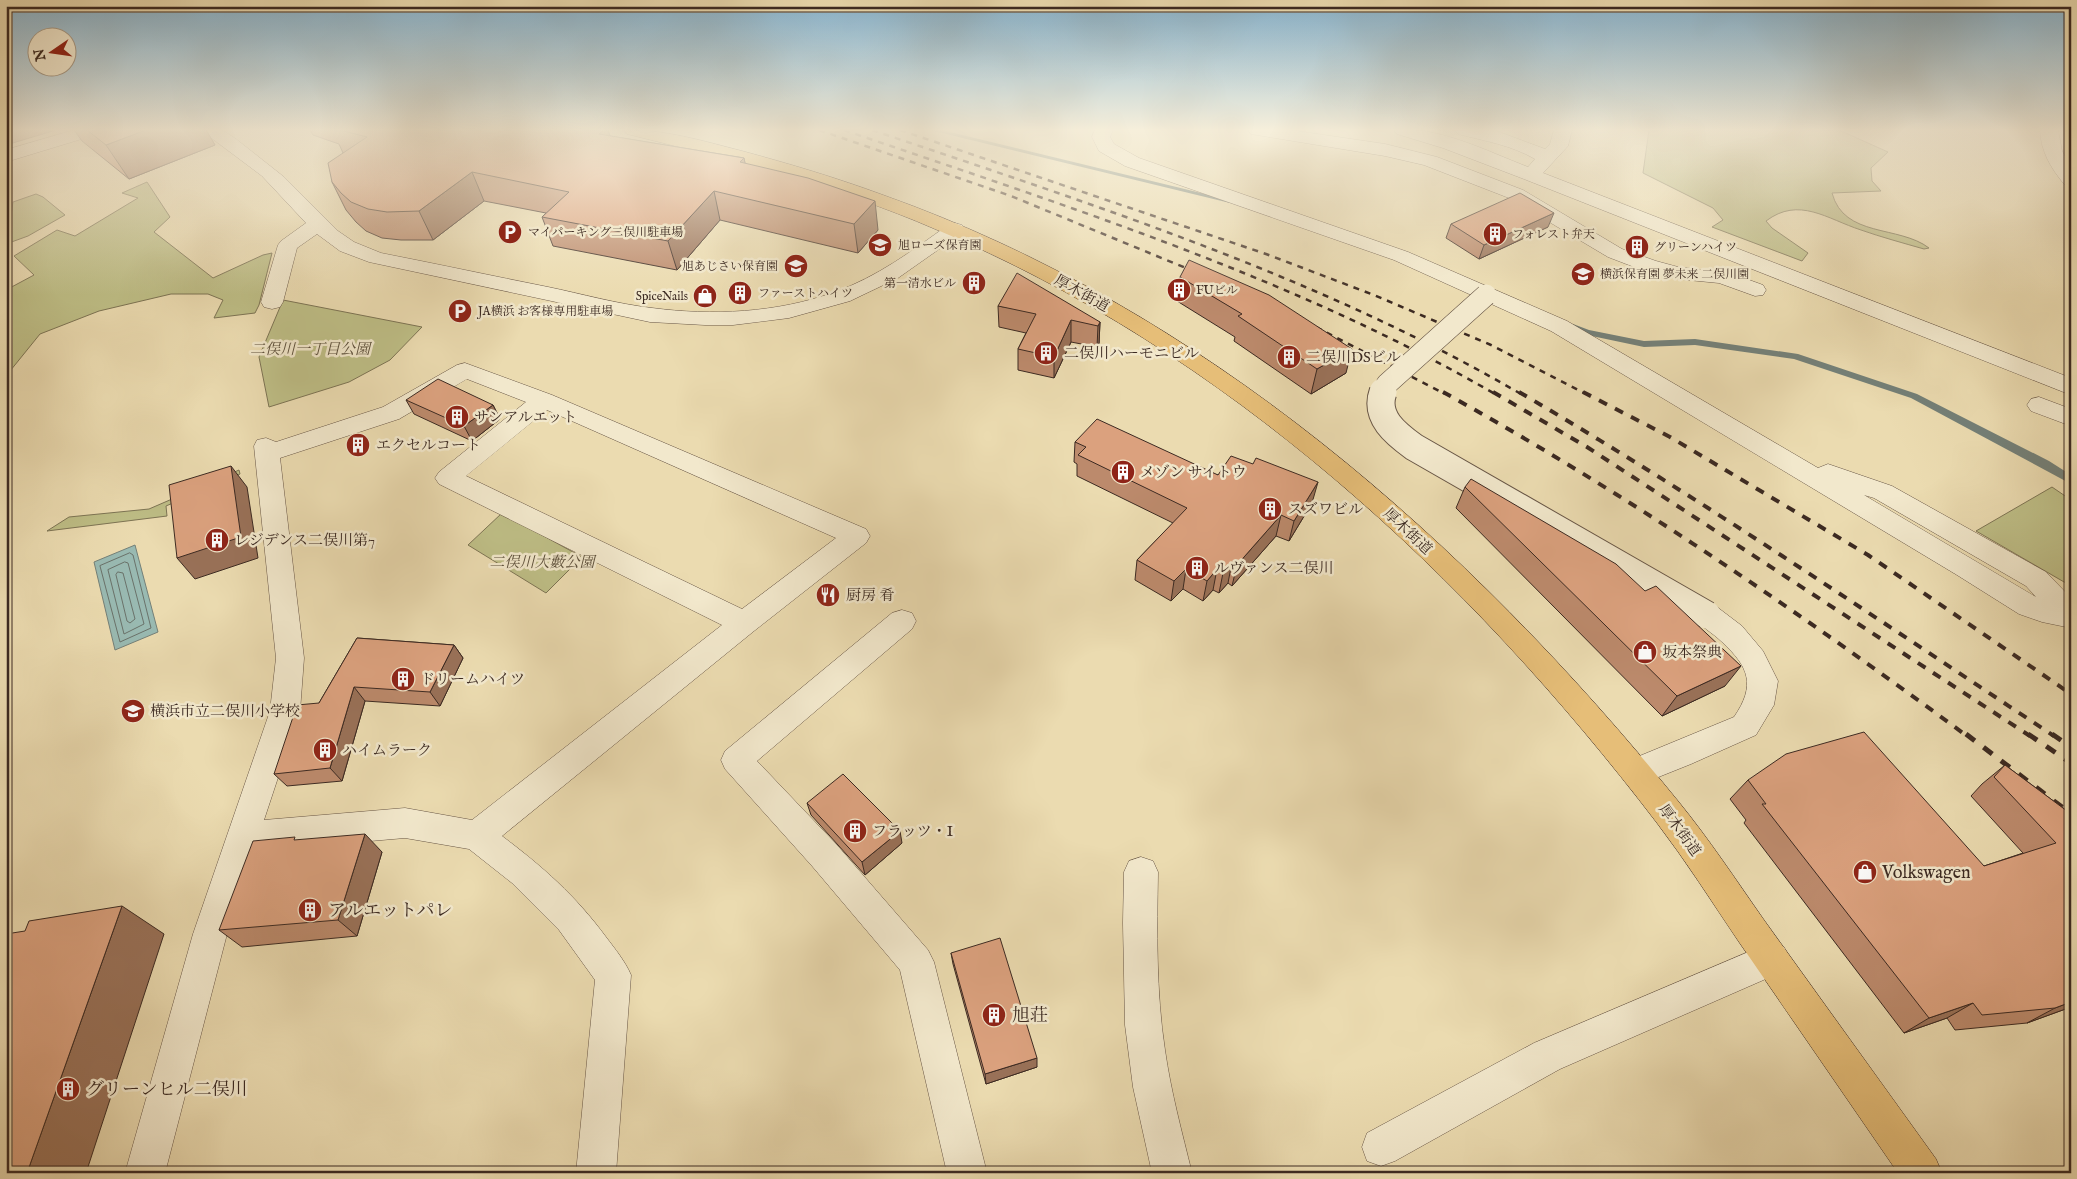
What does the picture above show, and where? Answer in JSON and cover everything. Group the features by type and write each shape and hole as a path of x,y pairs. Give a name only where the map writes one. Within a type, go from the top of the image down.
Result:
{"main road":[{"name":"厚木街道","path":"837,185 986,243 1075,288 1154,333 1238,389 1367,492 1471,589 1560,684 1636,772 1670,815 1922,1173"}],"street":[{"path":"281,185 337,241 353,250 376,258 650,315 680,319 721,319 793,310 839,298 869,286 955,230"},
{"path":"1196,185 1401,256 1559,326 1967,568 2031,609 2070,616"},
{"path":"1493,185 1516,194 1615,253 1649,266 1678,273 1723,277 1755,290"},
{"path":"1557,185 2071,387"},
{"path":"272,302 288,245 318,224"},
{"path":"1486,295 1387,384 1380,400 1384,419 1399,436 1420,451 1707,615 1732,634 1753,659 1763,681 1759,705 1745,726 1636,772"},
{"path":"1626,357 1821,470 1883,492 2036,579 2070,616"},
{"path":"145,1173 210,934 285,711 290,658 267,450 391,414 465,370 544,400 857,536 744,623 477,836"},
{"path":"544,400 448,478 744,623"},
{"path":"2039,404 2071,418"},
{"path":"902,620 736,760 824,855 916,962 967,1173"},
{"path":"242,837 405,823 477,836 524,872 571,918 613,975 596,1173"},
{"path":"1141,872 1139,936 1141,1000 1150,1075 1172,1173"},
{"path":"1382,1147 1547,1056 1772,959"}],"green space":[{"path":"140,185 149,185 170,217 154,232 213,278 263,255 272,253 259,305 255,313 214,318 223,300 208,294 171,294 99,311 40,334 6,376 6,290 34,275 14,256 57,230 75,236 138,198 122,193"},
{"path":"1667,185 1876,185 1881,191 1832,193 1838,207 1848,217 1860,224 1903,236 1929,248 1924,249 1884,238 1825,216 1802,210 1790,210 1766,221 1772,228 1808,253 1802,261 1712,227 1723,220 1713,208"},
{"path":"36,194 43,197 65,215 28,236 6,244 6,224 10,222 13,202"},
{"name":"二俣川一丁目公園","path":"283,300 422,327 390,360 349,382 269,407 259,357"},
{"path":"239,470 240,474 166,506 167,516 47,531 69,517 149,509"},
{"path":"2052,487 2071,500 2071,586 1976,531"},
{"name":"二俣川大藪公園","path":"502,513 582,557 546,593 468,545"}],"water":[{"path":"135,545 158,632 115,650 94,562"}],"building":[{"path":"334,185 454,185 419,211 387,212 368,209 351,202"},
{"path":"535,185 828,185 875,201 854,224 714,191 668,241 542,217 569,192"},
{"path":"1520,193 1554,213 1484,245 1451,224"},
{"path":"1189,260 1269,295 1352,349 1317,369 1238,316 1242,314 1180,277"},
{"path":"1017,273 1100,322 1098,326 1071,320 1054,357 1018,349 1036,314 998,306"},
{"path":"438,379 493,405 464,426 406,400"},
{"path":"1097,419 1218,475 1231,456 1253,464 1256,458 1318,482 1294,521 1281,515 1237,565 1232,562 1223,573 1217,569 1207,581 1186,569 1174,581 1137,560 1187,508 1078,455 1086,447 1075,442"},
{"path":"231,466 241,537 177,558 169,485"},
{"path":"1471,479 1616,564 1645,591 1656,586 1741,666 1677,696 1465,487"},
{"path":"357,638 454,645 430,692 354,687 330,768 274,774 297,705 319,703"},
{"name":"Volkswagen","path":"1864,732 1984,866 2056,843 1994,777 2005,765 2071,814 2071,1002 2055,1008 1982,1015 1973,1003 1929,1018 1762,804 1766,804 1748,780 1786,754"},
{"name":"フラッツ・I","path":"843,774 900,831 862,862 807,803"},
{"path":"365,834 338,920 219,930 253,841 295,837 294,840"},
{"path":"122,906 27,1173 6,1173 6,934 25,931 29,921"},
{"name":"旭荘","path":"1000,938 1037,1058 985,1074 951,953"}],"waterway":[{"path":"1163,185 1230,201"},
{"path":"1573,327 1587,332 1644,344 1695,342 1795,356 1914,396 2045,464 2071,480"}],"railway":[{"path":"979,185 1011,196 1198,273"},
{"path":"1004,185 1176,246 1258,279 1418,352 1495,394"},
{"path":"1036,185 1204,246 1285,278 1444,352 1521,394"},
{"path":"1062,185 1266,254 1374,295 1491,345 1586,394"},
{"path":"1316,327 1445,394"},
{"path":"1443,392 1578,471 1711,555 1840,644 1967,736"},
{"path":"1493,392 1587,447 2030,736"},
{"path":"1519,392 1722,517 2054,736"},
{"path":"1583,392 1670,437 1868,555 2071,694"},
{"path":"1966,734 2071,814"},
{"path":"2028,734 2071,763"},
{"path":"2052,734 2071,747"}],"place":[{"name":"マイパーキング二俣川駐車場","path":"510,232"},
{"name":"フォレスト弁天","path":"1495,234"},
{"name":"旭ローズ保育園","path":"880,245"},
{"name":"グリーンハイツ","path":"1637,247"},
{"name":"旭あじさい保育園","path":"796,266"},
{"name":"横浜保育園 夢未来 二俣川園","path":"1583,274"},
{"name":"第一清水ビル","path":"974,283"},
{"name":"FUビル","path":"1179,290"},
{"name":"ファーストハイツ","path":"740,293"},
{"name":"SpiceNails","path":"705,296"},
{"name":"JA横浜 お客様専用駐車場","path":"460,311"},
{"name":"二俣川ハーモニビル","path":"1046,353"},
{"name":"二俣川DSビル","path":"1289,357"},
{"name":"サンアルエット","path":"457,417"},
{"name":"エクセルコート","path":"358,445"},
{"name":"メゾン サイトウ","path":"1123,472"},
{"name":"スズワビル","path":"1270,509"},
{"name":"レジデンス二俣川第7","path":"217,540"},
{"name":"ルヴァンス二俣川","path":"1197,568"},
{"name":"厨房 肴","path":"828,595"},
{"name":"坂本祭典","path":"1645,652"},
{"name":"ドリームハイツ","path":"403,679"},
{"name":"横浜市立二俣川小学校","path":"133,711"},
{"name":"ハイムラーク","path":"325,750"},
{"name":"フラッツ・I","path":"855,831"},
{"name":"Volkswagen","path":"1865,872"},
{"name":"アルエットパレ","path":"310,910"},
{"name":"旭荘","path":"994,1015"},
{"name":"グリーンヒル二俣川","path":"68,1089"}]}
